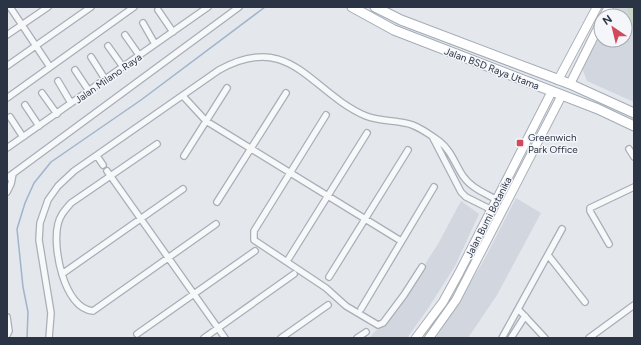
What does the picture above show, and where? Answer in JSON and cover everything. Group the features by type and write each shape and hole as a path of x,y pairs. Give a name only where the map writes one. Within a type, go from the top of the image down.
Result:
{"main road":[{"name":"Jalan BSD Raya Utama","path":"352,7 394,30 562,94 634,126"},
{"name":"Jalan BSD Raya Utama","path":"375,7 401,20 570,84 634,113"},
{"path":"558,80 597,7"},
{"path":"570,84 593,38"},
{"name":"Jalan Bumi Botanika","path":"416,338 435,313 459,273 552,91"},
{"name":"Jalan Bumi Botanika","path":"429,338 444,318 471,273 562,94"},
{"path":"435,313 444,318"}],"street":[{"path":"10,7 50,67"},
{"path":"7,36 48,7"},
{"path":"7,66 91,7"},
{"path":"7,98 134,7"},
{"name":"Jalan Milano Raya","path":"7,148 208,7"},
{"path":"7,178 239,7"},
{"path":"158,10 173,32"},
{"path":"143,23 155,44"},
{"path":"125,35 139,55"},
{"path":"108,46 123,67"},
{"path":"91,57 105,79"},
{"path":"48,338 51,313 39,240 40,223 48,200 58,186 74,172 219,70 235,62 251,58 280,60 296,66 309,75 335,98 367,116 405,123 432,136 445,146 468,182 497,200"},
{"path":"75,70 89,91"},
{"path":"58,81 72,103"},
{"path":"184,156 227,88"},
{"path":"42,92 57,114"},
{"path":"217,202 250,147 286,93"},
{"path":"183,96 206,121 401,241"},
{"path":"25,105 39,126"},
{"path":"326,115 254,231 256,242 326,288 346,306 378,325 383,323 404,295 422,267"},
{"path":"10,117 24,137"},
{"path":"289,258 367,133"},
{"path":"432,136 461,192 466,197 492,210"},
{"path":"158,144 71,203 62,214 58,225 57,239 62,274 77,303 82,309 93,311 216,224"},
{"path":"629,149 634,157"},
{"path":"329,277 408,150"},
{"path":"97,156 104,165"},
{"path":"107,170 225,338"},
{"path":"7,192 11,184 13,174"},
{"path":"361,309 434,187"},
{"path":"610,244 590,211 590,208 634,188"},
{"path":"62,274 183,189"},
{"path":"502,338 519,310 562,229"},
{"path":"137,334 255,251"},
{"path":"548,255 585,302"},
{"path":"204,338 294,274"},
{"path":"281,338 328,305"},
{"path":"589,338 634,305"},
{"path":"519,310 545,338"},
{"path":"511,338 525,316"},
{"path":"7,317 9,331 7,335"},
{"path":"357,338 366,332"}],"shaded area":[{"path":"626,7 626,8 615,8"},
{"path":"633,25 634,102 587,81 582,68 593,48 633,48"},
{"path":"516,198 541,213 497,295 468,338 436,338 483,262"},
{"path":"461,201 479,214 455,266 427,310 407,338 369,338 383,323 409,289 438,244"}],"green space":[{"path":"634,7 634,28 633,8 626,8"}],"waterway":[{"path":"27,338 28,312 23,287 17,229 25,203 34,183 51,162 141,100 265,7"}],"place":[{"name":"Greenwich Park Office","path":"520,143"}]}
